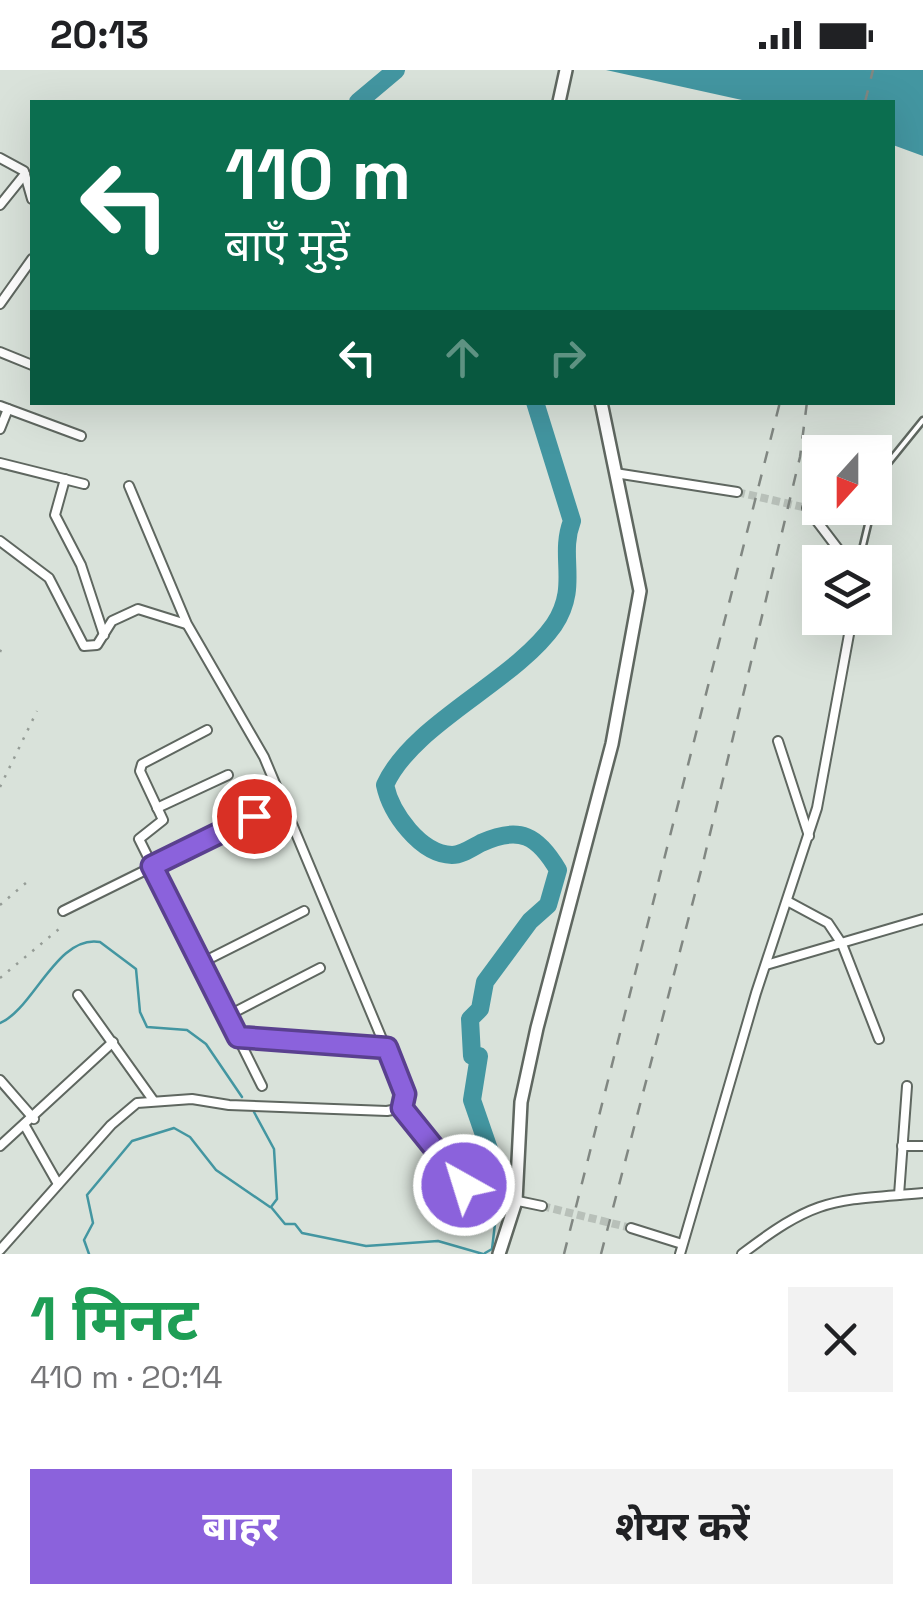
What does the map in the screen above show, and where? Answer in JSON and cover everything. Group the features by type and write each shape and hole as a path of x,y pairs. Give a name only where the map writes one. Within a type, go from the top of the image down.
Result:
{"street":[{"path":"559,100 566,70"},
{"path":"0,158 28,178 0,205"},
{"path":"0,304 30,262"},
{"path":"0,352 30,364"},
{"path":"499,1254 516,1202 522,1102 536,1028 612,744 640,591 602,405"},
{"path":"0,429 4,407 81,436"},
{"path":"0,463 84,484"},
{"path":"615,473 738,492"},
{"path":"64,479 56,515 81,565 104,635"},
{"path":"129,486 187,624 264,757 387,1048 405,1094 402,1108"},
{"path":"820,525 835,545"},
{"path":"0,541 49,578 78,642 90,646 104,635 112,621 138,608 187,624"},
{"path":"631,1228 681,1249 809,836 849,635"},
{"path":"206,730 142,764 140,772 162,822 140,840 262,1086"},
{"path":"778,741 809,836"},
{"path":"158,808 228,775"},
{"path":"63,911 254,816"},
{"path":"789,902 828,923 842,944 879,1039"},
{"path":"201,964 304,911"},
{"path":"766,965 923,919"},
{"path":"227,1016 320,968"},
{"path":"78,995 153,1100"},
{"path":"238,1037 387,1048"},
{"path":"0,1146 34,1119 113,1042"},
{"path":"0,1080 34,1119"},
{"path":"898,1195 907,1086"},
{"path":"0,1250 111,1125 136,1103 192,1098 229,1105 362,1111 402,1108"},
{"path":"402,1108 464,1185 542,1206"},
{"path":"25,1126 58,1184"},
{"path":"902,1146 923,1146"},
{"path":"742,1254 810,1207 923,1193"}],"lane":[{"path":"892,458 923,420"}],"path":[{"path":"0,787 38,712"},
{"path":"0,904 27,882"},
{"path":"0,895 6,900"},
{"path":"0,978 59,929"}],"water":[{"path":"606,70 923,70 923,156 895,146 895,100 742,100"}],"waterway":[{"path":"360,100 396,70"},
{"path":"501,1184 472,1100 479,1056 472,1056 470,1019 480,1009 485,982 530,921 548,905 558,870 535,842 517,835 495,838 456,855 429,848 400,819 385,785 418,742 536,646 562,611 572,521 536,405"},
{"path":"0,1023 24,1004 71,949 100,942 136,969 140,1012 147,1027 187,1030 206,1044 242,1097"},
{"path":"254,1112 274,1149 277,1199 271,1207 285,1224 295,1224 302,1233 366,1246 438,1241 483,1254"},
{"path":"89,1254 84,1240 93,1223 87,1195 132,1141 174,1128 190,1137 216,1170 270,1207"},
{"path":"485,1253 492,1249 497,1207"}],"tunnel":[{"path":"737,492 802,507"},
{"path":"542,1206 631,1228"}],"railway":[{"path":"866,100 873,70"},
{"path":"564,1254 779,405"},
{"path":"601,1254 703,863 800,457 807,405"}],"route":[{"path":"254,816 152,866 238,1037 387,1048 405,1094 402,1108 464,1185"}]}
